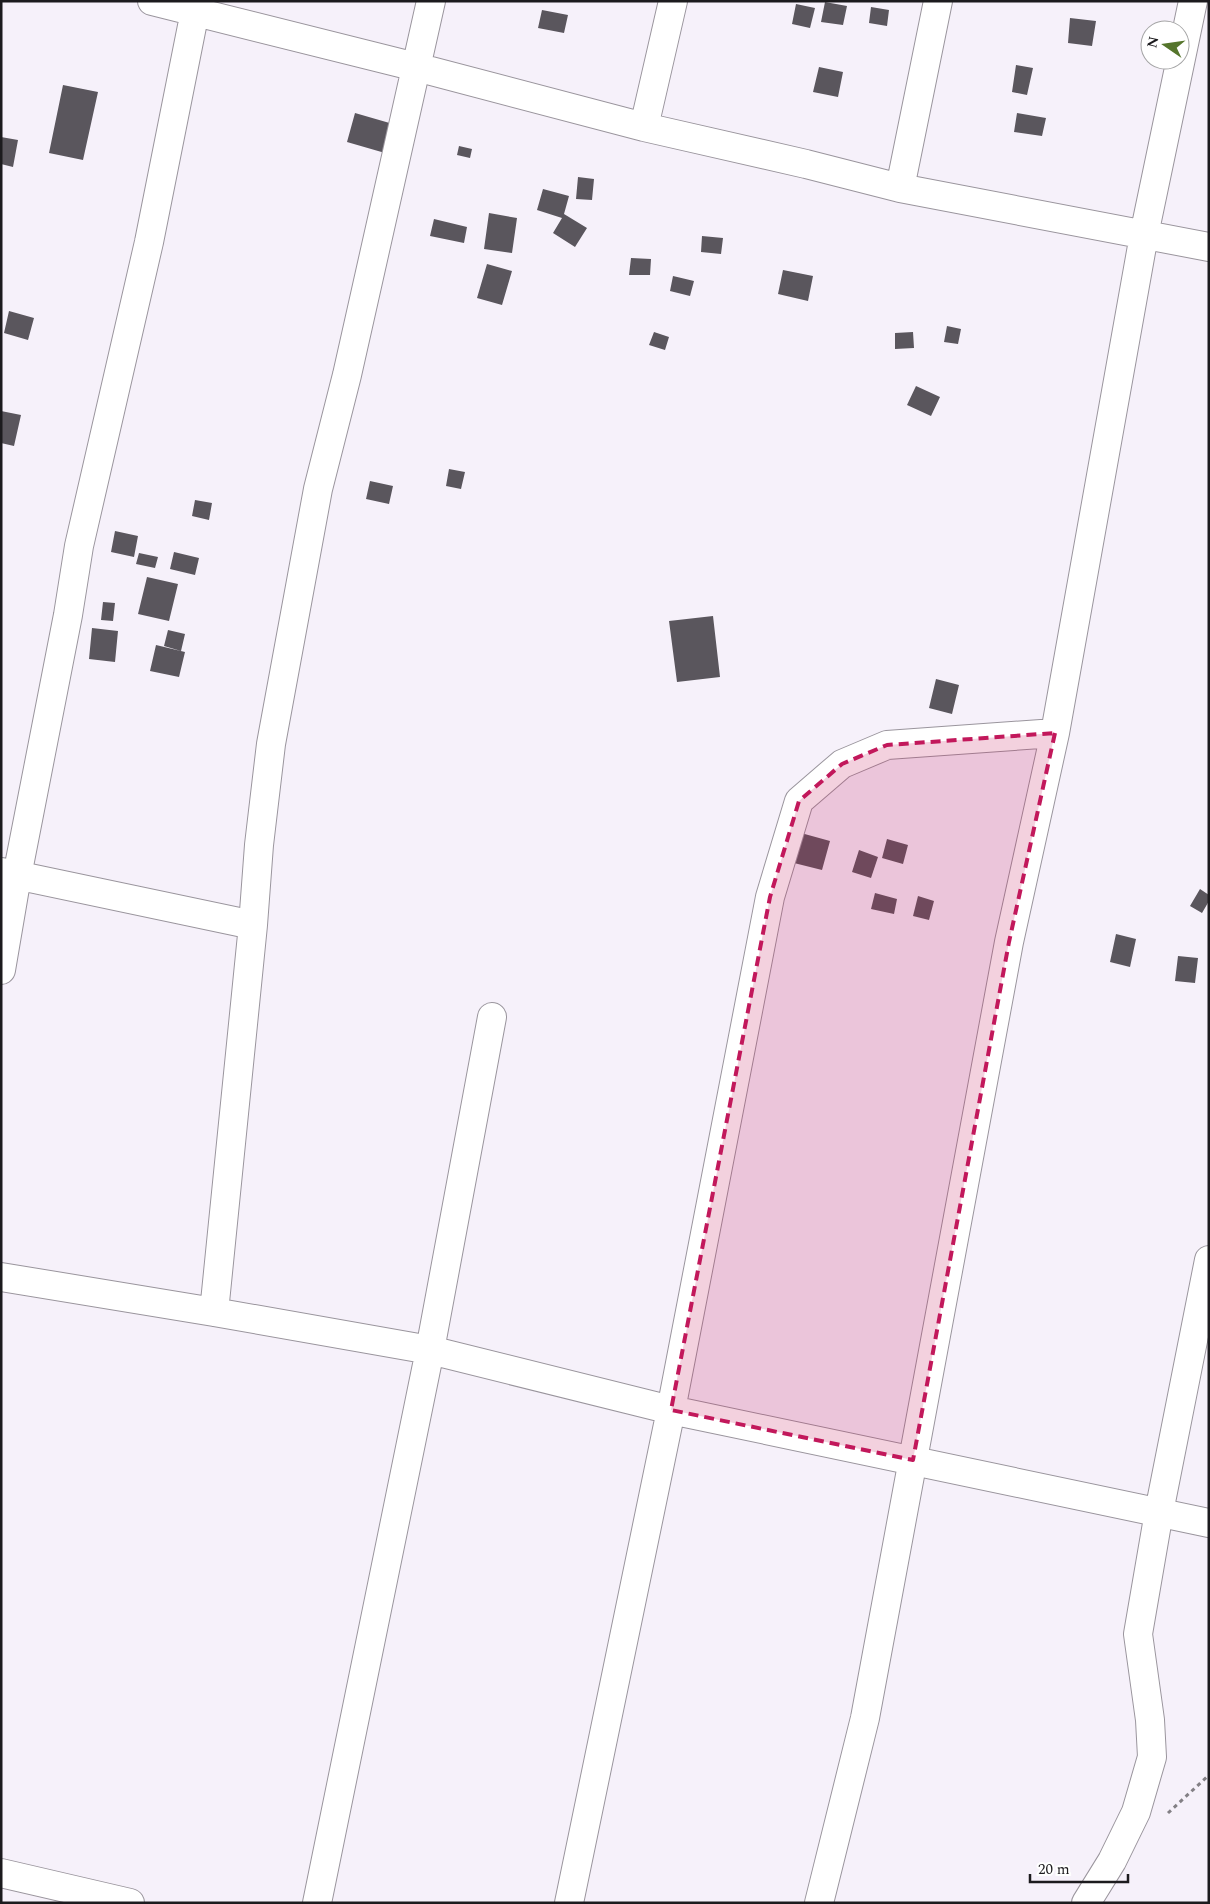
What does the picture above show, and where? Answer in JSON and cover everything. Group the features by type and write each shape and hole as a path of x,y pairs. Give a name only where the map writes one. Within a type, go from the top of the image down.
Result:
{"street":[{"path":"152,1 196,6 644,128 806,164 900,188 1209,248"},
{"path":"214,1312 254,925 259,844 271,744 318,489 349,366 431,1"},
{"path":"644,128 673,1"},
{"path":"900,188 938,1"},
{"path":"819,1903 865,1718 1009,942 1055,733 1144,235 1193,1"},
{"path":"1,970 9,874 68,615 79,546 149,242 196,6"},
{"path":"569,1903 671,1410 770,897 799,801 842,764 888,745 1055,733"},
{"path":"9,874 254,925"},
{"path":"317,1903 430,1350 492,1017"},
{"path":"1086,1903 1112,1861 1136,1812 1152,1757 1150,1720 1138,1634 1159,1512 1209,1260"},
{"path":"1,1277 430,1350 671,1410 1209,1523"},
{"path":"1,1873 53,1894 130,1903"}],"highlighted area":[{"path":"1055,733 1009,942 913,1460 671,1410 770,897 799,801 842,764 887,745"}],"building":[{"path":"825,2 847,6 843,25 821,22"},
{"path":"796,4 815,8 810,28 792,24"},
{"path":"871,7 889,10 887,26 869,23"},
{"path":"542,10 568,15 564,33 538,28"},
{"path":"1070,18 1096,21 1092,46 1068,43"},
{"path":"1016,65 1033,68 1027,95 1012,92"},
{"path":"819,67 843,72 838,97 813,92"},
{"path":"63,85 98,92 83,160 49,153"},
{"path":"355,113 393,124 385,153 347,142"},
{"path":"1017,113 1046,118 1042,136 1014,132"},
{"path":"1,137 18,140 13,167 1,164"},
{"path":"459,146 472,149 470,158 457,155"},
{"path":"578,177 594,179 592,200 576,199"},
{"path":"543,189 569,196 564,214 587,228 575,247 553,233 562,218 537,210"},
{"path":"489,213 517,218 512,253 484,249"},
{"path":"434,219 467,227 464,243 430,236"},
{"path":"702,236 723,238 721,254 701,252"},
{"path":"631,258 651,259 650,275 629,275"},
{"path":"487,264 512,271 502,305 477,298"},
{"path":"783,270 813,276 808,301 778,294"},
{"path":"673,276 694,281 690,296 670,291"},
{"path":"9,311 34,318 28,340 4,333"},
{"path":"947,326 961,329 958,344 944,342"},
{"path":"654,332 669,337 665,350 649,345"},
{"path":"913,332 914,348 895,349 895,333"},
{"path":"916,386 940,397 931,416 907,405"},
{"path":"1,411 21,415 14,446 1,443"},
{"path":"449,469 465,472 461,489 446,486"},
{"path":"370,481 393,486 389,504 366,499"},
{"path":"195,500 212,503 209,520 192,516"},
{"path":"115,531 138,536 134,557 111,552"},
{"path":"174,552 199,558 195,575 170,569"},
{"path":"139,553 158,557 155,568 136,564"},
{"path":"147,577 178,584 169,621 138,614"},
{"path":"103,602 115,603 113,621 101,620"},
{"path":"713,616 720,677 677,682 669,621"},
{"path":"92,628 118,631 115,662 89,659"},
{"path":"168,630 185,634 181,651 164,646"},
{"path":"156,645 185,652 179,677 150,671"},
{"path":"936,679 959,685 952,714 929,708"},
{"path":"801,833 830,841 822,870 794,863"},
{"path":"887,839 908,845 903,864 882,858"},
{"path":"859,850 878,857 871,878 852,872"},
{"path":"1200,889 1209,895 1209,901 1202,913 1190,906"},
{"path":"875,893 897,899 894,914 871,909"},
{"path":"918,896 934,901 929,920 913,916"},
{"path":"1116,934 1136,939 1130,967 1110,962"},
{"path":"1178,956 1198,958 1195,983 1175,981"}]}
